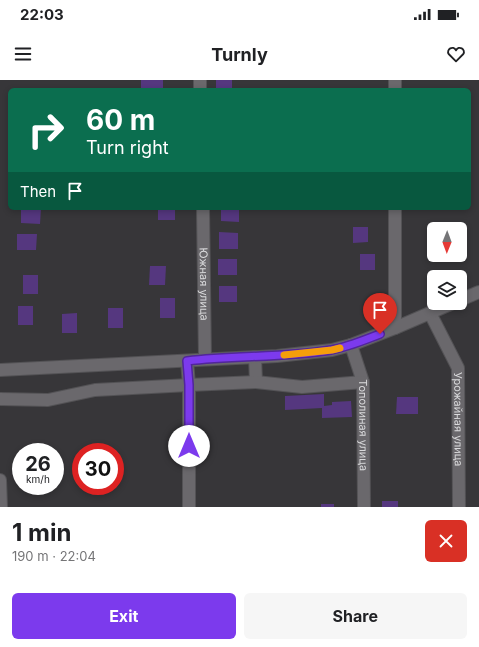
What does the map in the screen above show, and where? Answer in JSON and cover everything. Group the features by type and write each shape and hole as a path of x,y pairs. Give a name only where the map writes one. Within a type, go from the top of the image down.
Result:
{"street":[{"name":"Южная улица","path":"202,210 206,359"},
{"path":"395,210 395,328"},
{"path":"467,297 479,292"},
{"path":"0,370 255,357 332,350 351,345 437,310"},
{"name":"Урожайная улица","path":"430,313 458,368 459,507"},
{"name":"Тополиная улица","path":"351,345 363,382 364,507"},
{"path":"255,357 256,382"},
{"path":"187,361 189,385 188,507"},
{"path":"0,399 48,400 95,390 189,385 256,382 302,387 363,382"},
{"path":"0,480 1,507"}],"building":[{"path":"141,80 163,80 163,88 141,88"},
{"path":"216,80 232,80 232,88 216,88"},
{"path":"21,210 41,210 40,224 21,223"},
{"path":"158,210 175,210 175,220 158,220"},
{"path":"221,210 239,210 239,222 221,221"},
{"path":"353,227 368,227 368,242 353,243"},
{"path":"219,232 238,233 238,249 219,249"},
{"path":"17,234 37,234 36,250 17,250"},
{"path":"360,254 375,254 375,270 360,270"},
{"path":"218,259 237,259 237,275 218,275"},
{"path":"150,266 166,266 165,285 149,285"},
{"path":"23,275 38,275 38,294 23,294"},
{"path":"219,286 237,286 237,302 219,302"},
{"path":"160,298 175,298 175,318 160,318"},
{"path":"18,306 33,306 33,325 18,325"},
{"path":"108,308 123,308 123,328 108,328"},
{"path":"77,313 77,333 62,333 62,314"},
{"path":"324,394 324,406 332,405 332,402 351,401 352,417 322,418 322,408 285,410 285,396"},
{"path":"397,397 418,397 418,414 396,414"},
{"path":"382,501 398,501 398,507 382,507"},
{"path":"321,504 334,504 334,507 321,507"}],"slow traffic":[{"path":"284,355 340,348"}],"route":[{"path":"189,446 189,385 187,361 276,356 332,350 351,345 380,334"}]}
